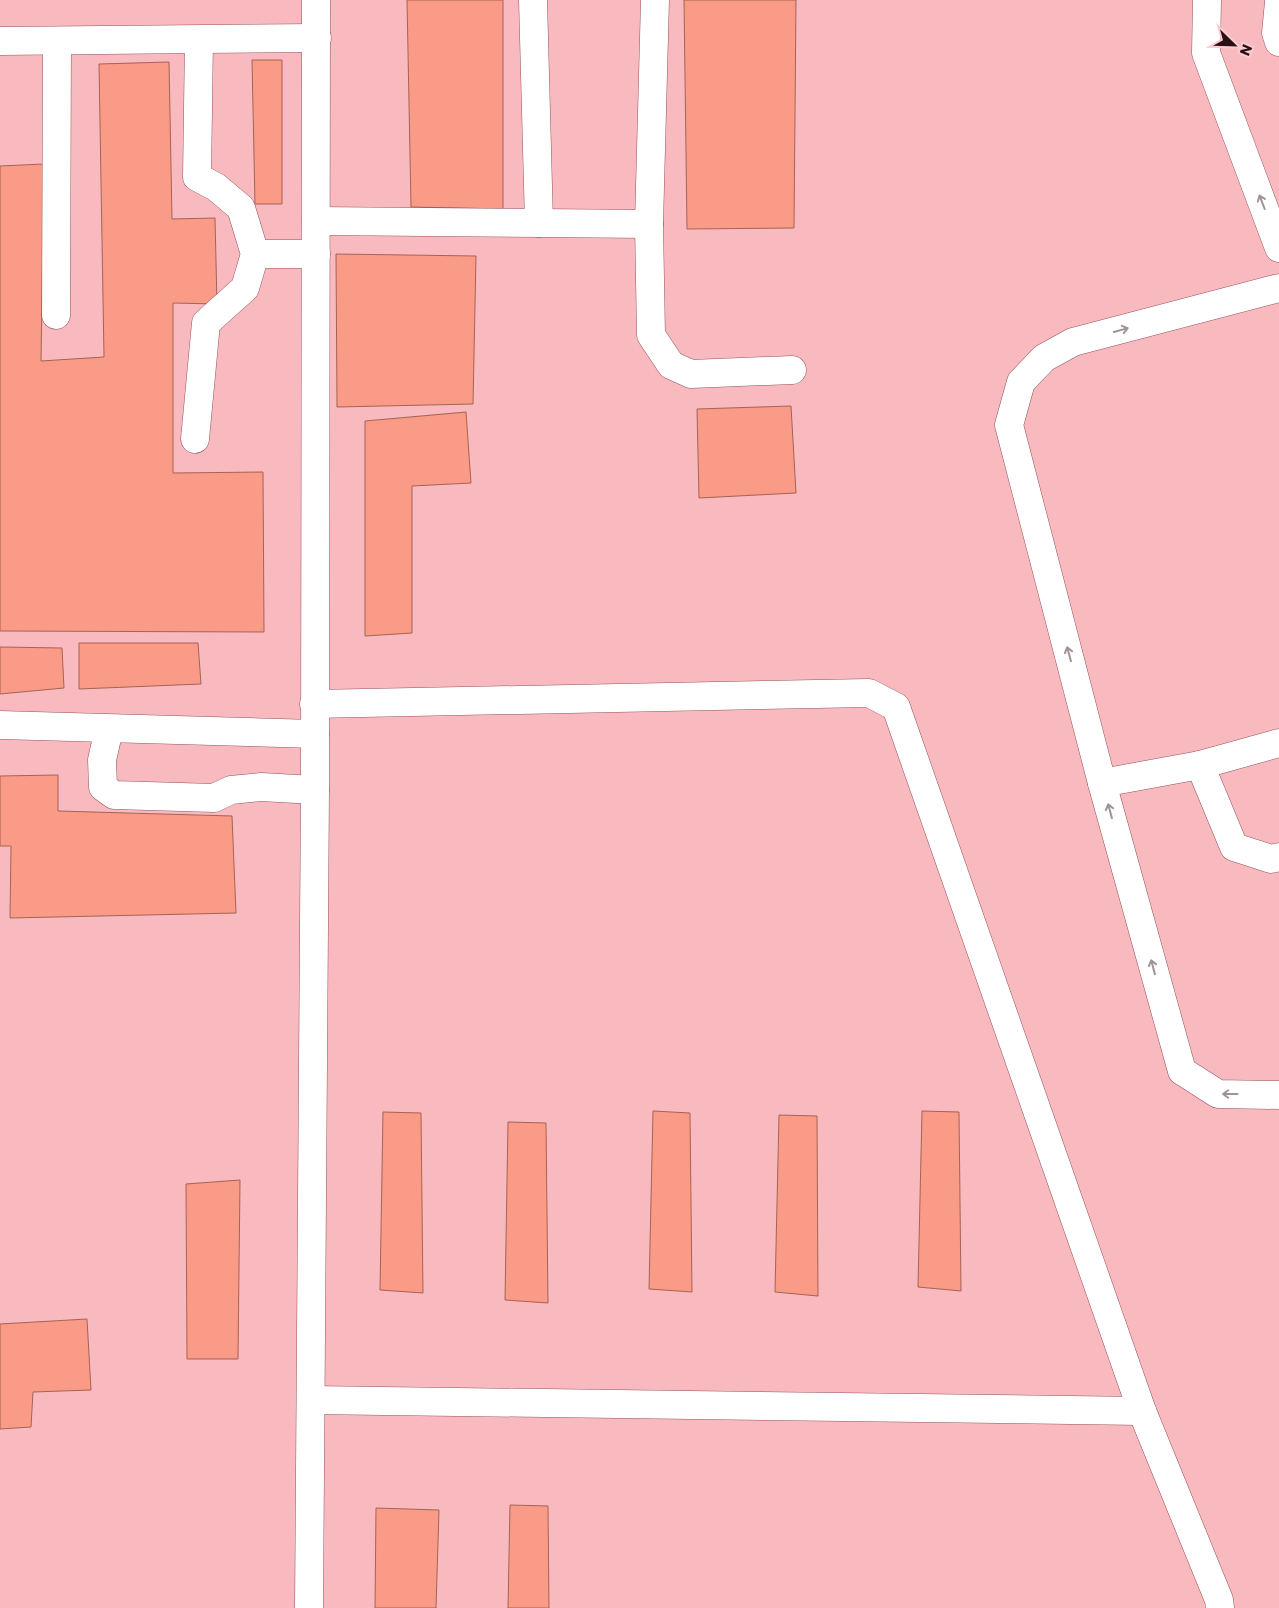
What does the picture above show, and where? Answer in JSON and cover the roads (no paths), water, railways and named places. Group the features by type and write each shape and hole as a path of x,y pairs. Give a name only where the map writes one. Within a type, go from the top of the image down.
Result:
{"street":[{"path":"309,1608 315,790 316,0"},
{"path":"533,0 538,223"},
{"path":"655,0 649,224 651,334 671,365 691,374 792,370"},
{"path":"1207,0 1206,53 1279,248"},
{"path":"1279,2 1276,33 1279,42"},
{"path":"0,41 317,38"},
{"path":"195,439 206,323 246,288 256,254 241,208 216,187 197,177 199,40"},
{"path":"56,315 57,41"},
{"path":"316,221 649,224"},
{"path":"256,254 316,254"},
{"path":"1279,288 1073,342 1044,358 1021,382 1009,425 1102,783 1182,1071 1218,1094 1279,1094"},
{"path":"314,704 869,693 896,707 1142,1411 1219,1600 1220,1608"},
{"path":"0,725 315,734"},
{"path":"109,729 102,760 102,787 114,795 214,798 232,790 261,787 315,790"},
{"path":"1102,783 1200,765 1279,743"},
{"path":"1200,765 1234,847 1271,859 1279,857"},
{"path":"311,1400 1142,1411"}]}
